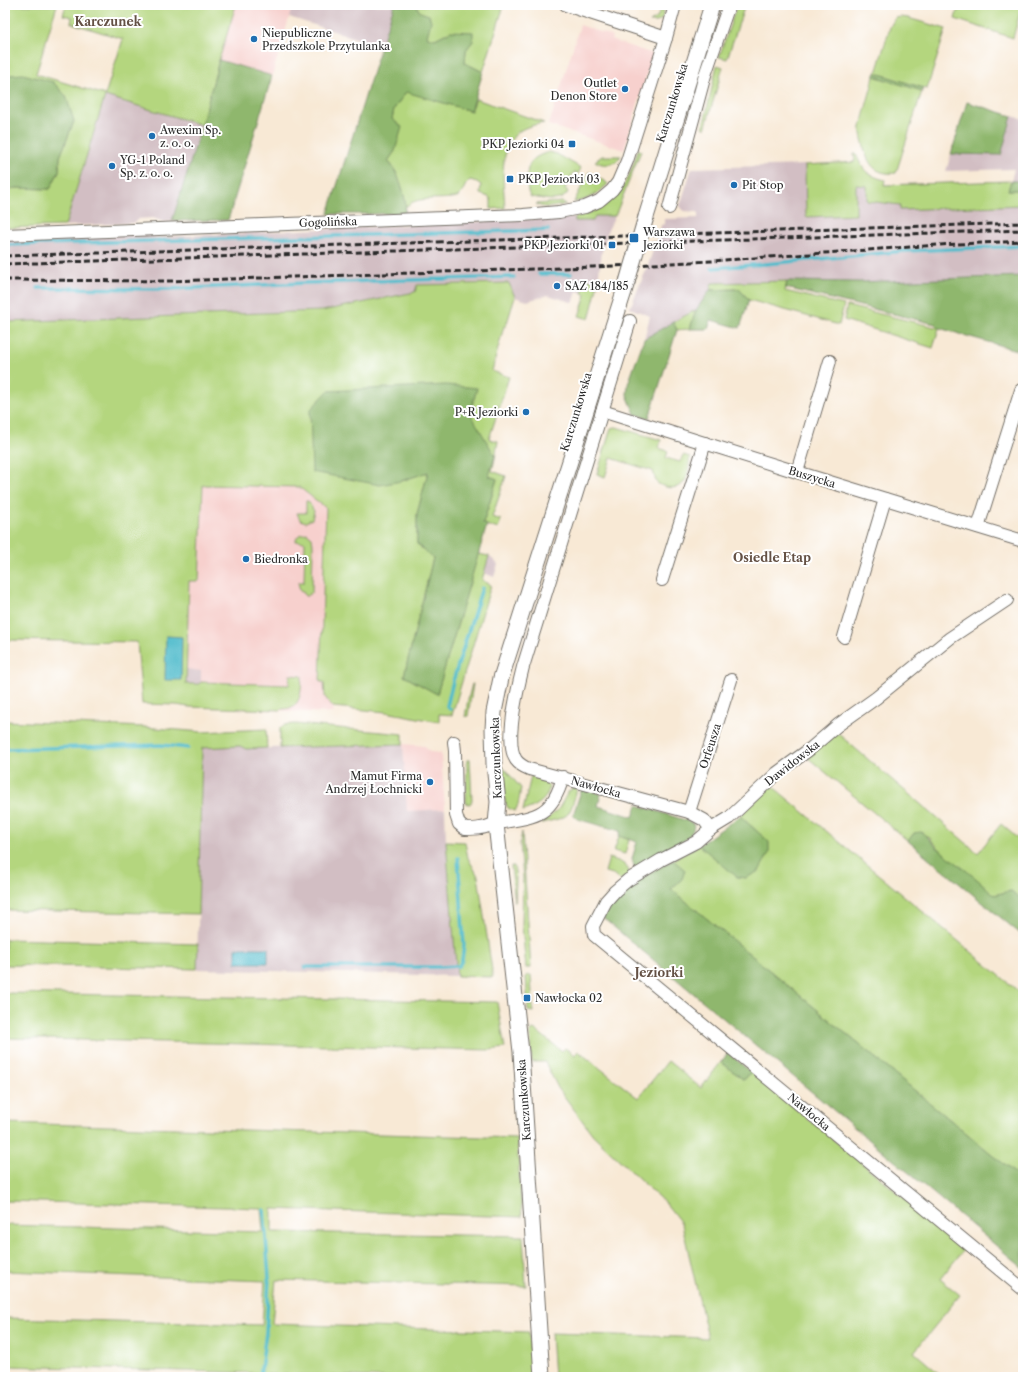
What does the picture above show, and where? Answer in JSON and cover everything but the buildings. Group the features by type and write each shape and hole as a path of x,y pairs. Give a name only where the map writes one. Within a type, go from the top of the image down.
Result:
{"street":[{"path":"566,5 666,38 675,5"},
{"name":"Karczunkowska","path":"542,1377 523,1075 496,824 498,802 494,764 493,729 498,689 641,217 702,5"},
{"name":"Karczunkowska","path":"641,217 712,5"},
{"path":"669,208 705,75 729,5"},
{"name":"Gogolińska","path":"5,235 523,215 559,212 585,207 605,196 618,182 627,161 666,38"},
{"name":"Karczunkowska","path":"563,777 529,769 516,761 511,741 514,704 523,667 630,321"},
{"path":"797,472 830,361"},
{"path":"978,527 1021,390"},
{"name":"Buszycka","path":"602,411 704,444 1023,540"},
{"path":"662,580 704,444"},
{"path":"844,637 886,499"},
{"name":"Dawidowska","path":"594,935 592,930 594,921 606,901 628,880 661,860 696,842 711,829 738,811 762,785 810,749 838,725 876,698 950,638 1007,600"},
{"name":"Orfeusza","path":"689,812 731,680"},
{"name":"Nawłocka","path":"454,742 456,815 459,824 465,829 481,828 532,818 546,810 558,795 563,777 689,812 704,820 711,829"},
{"name":"Nawłocka","path":"594,935 1023,1289"}],"shaded area":[{"name":"Niepubliczne Przedszkole Przytulanka","path":"236,5 293,5 272,76 219,60"},
{"path":"293,5 394,5 380,46 289,17"},
{"path":"580,25 612,36 611,40 653,54 624,150 549,125"},
{"path":"105,95 202,125 172,221 164,222 153,218 138,219 134,223 65,226"},
{"path":"1012,116 1023,119 1023,276 860,282 787,281 713,283 696,310 644,339 650,316 630,308 648,265 661,225 664,224 664,219 698,218 698,212 684,211 680,206 692,168 805,165 806,217 856,215 855,185 1011,181 1014,169 946,171 951,154 1001,155"},
{"path":"595,216 615,216 608,230 602,252 598,280 586,280 582,293 577,291 574,301 571,302 548,295 527,301 515,297 509,283 417,285 415,292 322,311 5,322 5,239 149,233 156,237 575,217 575,221 593,221"},
{"path":"189,485 299,487 326,508 320,682 324,682 325,697 333,707 333,713 189,707 176,705"},
{"path":"489,556 498,564 494,577 484,573"},
{"path":"187,669 201,671 201,682 199,684 186,684"},
{"path":"403,744 425,746 430,752 441,753 445,809 406,812"},
{"path":"403,744 407,811 445,809 446,841 457,976 197,969 202,748 240,746 246,749"}],"green space":[{"path":"5,5 57,5 36,74 105,95 123,39 71,23 72,17 63,15 66,5 236,5 219,60 202,125 105,96 65,226 5,228 5,191 15,188 50,189 59,171 60,157 74,121 9,75 5,76"},
{"path":"394,5 416,5 420,12 429,15 431,21 427,37 435,39 451,31 473,32 473,41 466,50 465,63 483,72 471,111 406,92 394,109 392,119 402,127 395,151 388,161 399,178 404,193 406,207 405,213 328,214"},
{"path":"416,5 504,5 483,72 465,63 466,50 473,41 451,31 435,39 427,37 428,29"},
{"path":"662,5 665,5 662,19 657,22 650,22 657,18"},
{"path":"737,5 745,5 727,59 719,57"},
{"path":"959,5 1022,5 1013,38 955,19"},
{"path":"901,17 946,29 927,89 876,73 890,27 895,18"},
{"path":"219,60 272,76 228,220 172,221 202,125"},
{"path":"717,65 723,67 705,129 703,127"},
{"path":"876,73 923,88 922,91 874,76"},
{"path":"23,74 53,82 66,96 74,121 60,157 59,171 50,189 15,188 5,191 5,76"},
{"path":"874,76 922,91 896,173 878,171 874,168 868,160 861,135 861,127"},
{"path":"406,91 471,111 476,99 544,123 528,127 518,132 506,151 503,170 505,208 491,209 491,200 489,197 480,194 481,185 470,180 466,184 461,194 457,197 416,201 410,203 406,207 398,177 388,161 395,151 392,119 394,109"},
{"path":"967,102 1012,116 1001,155 951,154"},
{"path":"638,149 641,151 615,216 595,216 593,221 575,221 575,217 600,208 617,194 624,185"},
{"path":"549,152 557,154 581,168 578,174 574,172 565,188 568,192 565,196 556,200 531,197 528,192 527,175 529,165 538,156"},
{"path":"854,154 856,154 866,172 885,180 884,185 1011,181 1008,190 1023,190 1023,205 900,210 900,205 867,201 867,186 856,185 856,215 806,217 805,165 855,162"},
{"path":"602,156 621,156 613,163 609,164 602,164 595,161"},
{"path":"589,172 608,184 592,196 574,202"},
{"path":"1011,181 1023,181 1023,190 1008,190"},
{"path":"562,202 566,204 543,207 536,204"},
{"path":"1023,276 1023,352 939,328 935,324 786,288 787,281 860,282"},
{"path":"586,280 598,280 589,319 579,316 586,295 582,293"},
{"path":"787,281 785,291 844,305 839,325 749,300 739,289 710,290 712,283"},
{"path":"509,283 515,297 506,326 504,326 492,371 509,377 489,439 498,441 492,471 506,476 492,517 501,520 498,529 483,524 497,479 489,476 470,413 477,388 401,481 428,472 417,514 417,544 433,558 404,676 437,694 478,554 489,556 482,580 491,585 452,715 439,714 439,722 386,712 333,707 325,697 324,682 320,682 326,508 299,487 203,485 199,581 189,581 186,684 199,684 201,682 289,685 290,675 302,676 301,693 297,703 293,706 281,710 142,704 137,642 5,640 5,322 322,311 415,292 417,285"},
{"path":"739,289 749,300 740,328 711,320 708,329 690,329 696,310 710,290"},
{"path":"847,306 939,328 933,348 844,320"},
{"path":"696,310 690,329 677,330 673,322"},
{"path":"673,322 677,330 649,418 635,414 627,395 628,384 644,339"},
{"path":"446,385 477,388 470,413 495,456 489,476 497,479 483,523 487,525 437,694 404,676 433,558 417,544 417,514 428,472 401,481 380,485 312,472 310,410 328,391"},
{"path":"616,427 661,440 658,448 668,451 666,458 680,462 683,455 690,457 685,481 678,487 664,487 656,482 653,471 611,458 605,477 597,474 611,428"},
{"path":"306,501 308,501 314,511 312,519 306,522 300,520 297,513 306,513"},
{"path":"307,533 312,537 313,545 312,592 305,596 304,593 300,591 298,582 304,582 305,542 296,541 296,539 301,534"},
{"path":"472,684 468,716 465,717 468,699"},
{"path":"5,721 144,727 202,732 266,729 267,748 246,749 240,746 202,748 198,914 5,910"},
{"path":"296,724 403,734 403,744 280,748 280,728 284,725"},
{"path":"836,732 978,853 1001,824 1023,843 1023,900 1011,891 994,895 935,845 928,836 914,833 908,841 807,757"},
{"path":"470,759 472,801 470,804 466,803 466,801 467,760"},
{"path":"502,766 521,788 518,805 515,811 508,808 505,802"},
{"path":"531,776 544,781 549,786 548,791 544,799 523,811"},
{"path":"771,785 1023,995 1023,1180 671,889 682,879 673,860 699,845 769,842 740,816"},
{"path":"575,787 577,790 570,811 564,817 542,823 558,810 568,792"},
{"path":"582,788 601,794 598,806 633,817 637,805 691,822 694,825 693,830 685,840 638,868 634,866 632,859 637,842 619,836 620,831 577,819 573,815"},
{"path":"740,816 769,842 769,853 759,871 746,878 737,877 699,845"},
{"path":"522,832 531,968 526,968 522,926 523,877 520,843"},
{"path":"921,832 937,847 975,877 994,895 1011,891 1023,900 1023,936 908,841 914,833"},
{"path":"619,836 629,840 625,854 614,851"},
{"path":"446,841 465,842 468,858 478,876 493,977 457,976"},
{"path":"609,858 621,862 625,866 629,871 627,877 620,880 613,874 605,872"},
{"path":"673,860 685,870 682,879 671,889 1023,1180 1023,1268 603,918 613,902 626,889"},
{"path":"511,866 514,866 516,878 515,902"},
{"path":"5,939 198,944 197,969 5,965"},
{"path":"531,975 533,1012 528,1011 526,976"},
{"path":"5,993 497,1002 505,1048 489,1050 5,1038"},
{"path":"534,1029 562,1051 565,1048 575,1055 578,1051 638,1098 668,1061 701,1088 721,1062 744,1080 751,1072 965,1248 940,1279 960,1295 914,1352 943,1377 554,1377 551,1333 708,1338 682,1224 667,1205 593,1135 558,1088 545,1062 532,1062 530,1032"},
{"path":"728,1053 751,1072 744,1080 721,1062"},
{"path":"5,1123 517,1138 522,1217 272,1209 272,1232 523,1236 526,1286 276,1280 272,1324 529,1332 531,1377 384,1377 267,1374 266,1377 257,1377 257,1373 5,1366 5,1318 262,1325 265,1281 5,1271 5,1225 263,1232 261,1208 5,1201"}],"water":[{"path":"166,636 182,637 181,680 165,680"},
{"path":"236,948 268,948 268,963 236,963"}],"waterway":[{"path":"5,245 548,230"},
{"path":"712,268 905,251 1023,246"},
{"path":"539,274 571,274"},
{"path":"38,288 169,289 305,283 514,277"},
{"path":"450,709 447,706 453,681 482,588"},
{"path":"5,749 162,745 188,748"},
{"path":"305,967 459,966 462,960 464,945 458,858"},
{"path":"260,1377 266,1332 269,1278 264,1210"}],"railway":[{"path":"5,256 1023,223"},
{"path":"5,264 1023,230"},
{"path":"5,280 170,281 593,267 1023,241"}],"place":[{"name":"Niepubliczne Przedszkole Przytulanka","path":"254,39"},
{"name":"Outlet Denon Store","path":"625,89"},
{"name":"Awexim Sp. z. o. o.","path":"152,136"},
{"name":"PKP Jeziorki 04","path":"572,144"},
{"name":"YG-1 Poland Sp. z. o. o.","path":"112,166"},
{"name":"PKP Jeziorki 03","path":"510,179"},
{"name":"Pit Stop","path":"734,185"},
{"name":"Warszawa Jeziorki","path":"634,238"},
{"name":"PKP Jeziorki 01","path":"612,245"},
{"name":"SAZ 184/185","path":"557,286"},
{"name":"P+R Jeziorki","path":"526,412"},
{"name":"Biedronka","path":"246,559"},
{"name":"Mamut Firma Andrzej Łochnicki","path":"430,782"},
{"name":"Nawłocka 02","path":"527,998"}],"district":[{"name":"Karczunek","path":"108,22"},
{"name":"Osiedle Etap","path":"772,558"},
{"name":"Jeziorki","path":"659,973"}]}
